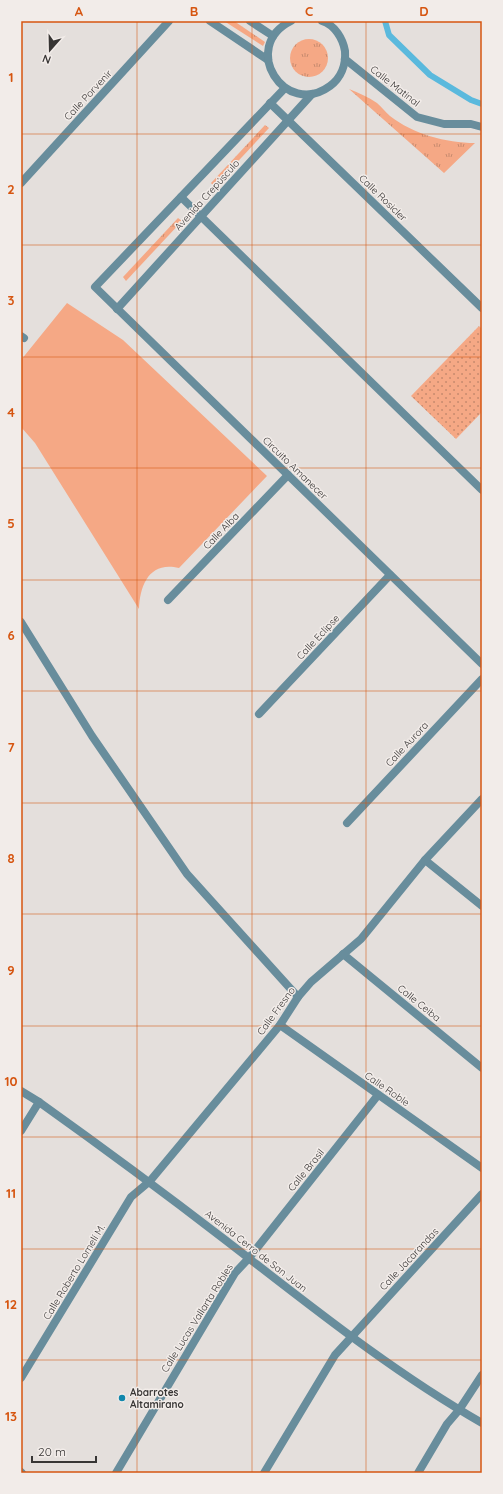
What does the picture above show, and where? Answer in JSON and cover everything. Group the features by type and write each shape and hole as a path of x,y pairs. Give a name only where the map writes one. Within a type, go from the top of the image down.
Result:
{"street":[{"name":"Calle Porvenir","path":"21,182 169,21"},
{"path":"210,21 268,60"},
{"path":"250,21 273,36"},
{"path":"291,21 282,25 273,36 268,48 268,60 276,81 285,88 302,94 312,94 324,90 335,82 342,72 345,60 344,45 337,31 322,21"},
{"name":"Calle Matinal","path":"345,60 417,117 444,124 471,124 482,127"},
{"name":"Avenida Crepúsculo","path":"95,288 285,88"},
{"name":"Avenida Crepúsculo","path":"117,309 312,94"},
{"name":"Calle Rosicler","path":"270,103 482,308"},
{"path":"181,197 482,490"},
{"name":"Circuito Amanecer","path":"95,288 482,664"},
{"name":"Calle Alba","path":"168,600 288,475"},
{"name":"Calle Eclipse","path":"259,714 390,575"},
{"path":"21,622 92,736 187,874 298,997"},
{"name":"Calle Aurora","path":"347,823 482,679"},
{"name":"Calle Fresno","path":"150,1181 280,1026 298,997 311,982 361,939 425,860 482,799"},
{"path":"425,860 482,906"},
{"name":"Calle Ceiba","path":"343,954 482,1068"},
{"name":"Calle Roble","path":"280,1026 482,1168"},
{"name":"Avenida Cerro de San Juan","path":"21,1091 39,1102 150,1181 351,1336 459,1410 482,1423"},
{"name":"Calle Brasil","path":"249,1258 378,1095"},
{"path":"21,1131 39,1102"},
{"name":"Calle Roberto Lomelí M.","path":"21,1378 131,1197 150,1181"},
{"name":"Calle Jacarandas","path":"264,1473 335,1355 482,1194"},
{"name":"Calle Lucas Vallarta Robles","path":"116,1473 235,1273 249,1258"},
{"path":"418,1473 447,1424 459,1410 482,1375"}],"green space":[{"path":"224,21 234,21 265,42 263,46"},
{"path":"305,39 313,39 323,44 327,51 327,65 323,72 313,77 305,77 295,72 293,69 290,62 290,54 295,44 298,42"},
{"path":"349,89 374,101 390,116 409,128 441,139 464,143 475,143 444,173"},
{"path":"265,125 269,128 214,187 211,183"},
{"path":"178,218 182,221 126,281 123,277"},
{"path":"67,303 123,340 267,476 179,568 161,568 148,576 144,583 139,609 35,443 21,427 21,360"},
{"path":"479,326 482,329 482,412 456,439 411,396"}],"waterway":[{"path":"385,21 389,35 430,75 471,100 482,104"}],"place":[{"name":"Abarrotes Altamirano","path":"122,1398"}]}
